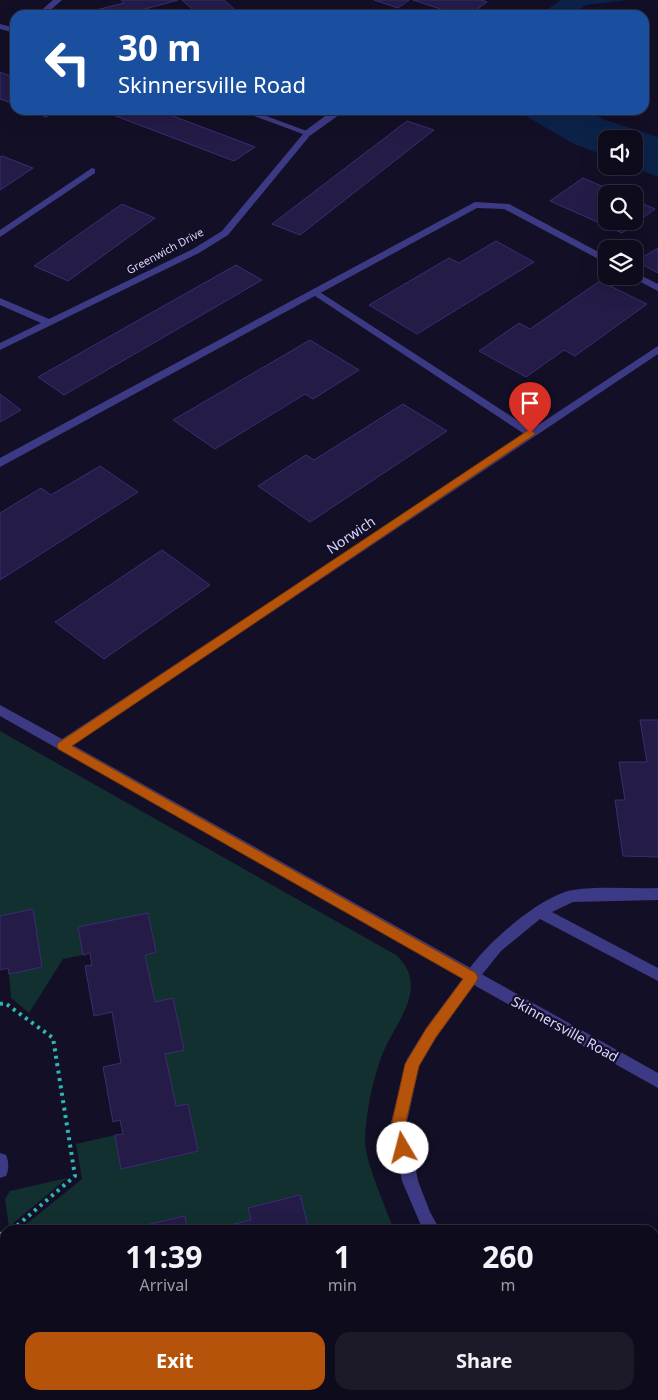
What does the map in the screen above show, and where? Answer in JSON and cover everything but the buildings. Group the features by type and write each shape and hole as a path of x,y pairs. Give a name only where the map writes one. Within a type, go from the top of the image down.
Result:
{"street":[{"path":"46,10 58,0"},
{"path":"256,115 308,133"},
{"name":"Greenwich Drive","path":"0,347 196,252 225,233 308,133 333,115"},
{"path":"0,234 92,171"},
{"path":"0,463 475,205 506,206 598,256"},
{"path":"643,280 658,288"},
{"path":"315,292 530,433"},
{"path":"0,301 49,323"},
{"name":"Norwich","path":"62,746 658,349"},
{"name":"Skinnersville Road","path":"0,710 472,978 658,1081"},
{"path":"429,1225 410,1181 399,1122 412,1064 431,1033 496,948 539,912 572,896 658,894"},
{"path":"539,912 658,975"},
{"path":"0,1160 0,1171"}],"path":[{"path":"0,1004 5,1003 53,1038 75,1176 18,1225"}],"green space":[{"path":"0,731 396,955 406,968 411,980 410,993 407,1006 381,1058 368,1108 365,1140 368,1160 392,1225 308,1225 300,1195 248,1208 251,1220 230,1225 186,1225 184,1216 145,1225 25,1225 82,1179 76,1144 115,1135 121,1169 198,1151 188,1104 176,1106 165,1054 183,1050 155,1002 145,955 156,952 148,913 78,927 83,955 63,959 29,1013 11,998 9,974 42,967 33,909 0,916"},
{"path":"67,1178 11,1225 9,1225 5,1199 10,1191"}],"water":[{"path":"561,0 628,0 586,5 578,10 545,10"},
{"path":"524,115 597,115 602,119 636,130 598,130 598,153 574,144"},
{"path":"643,132 658,137 658,177 643,171"}],"route":[{"path":"403,1148 399,1122 412,1064 431,1033 472,978 62,746 530,433"}]}
